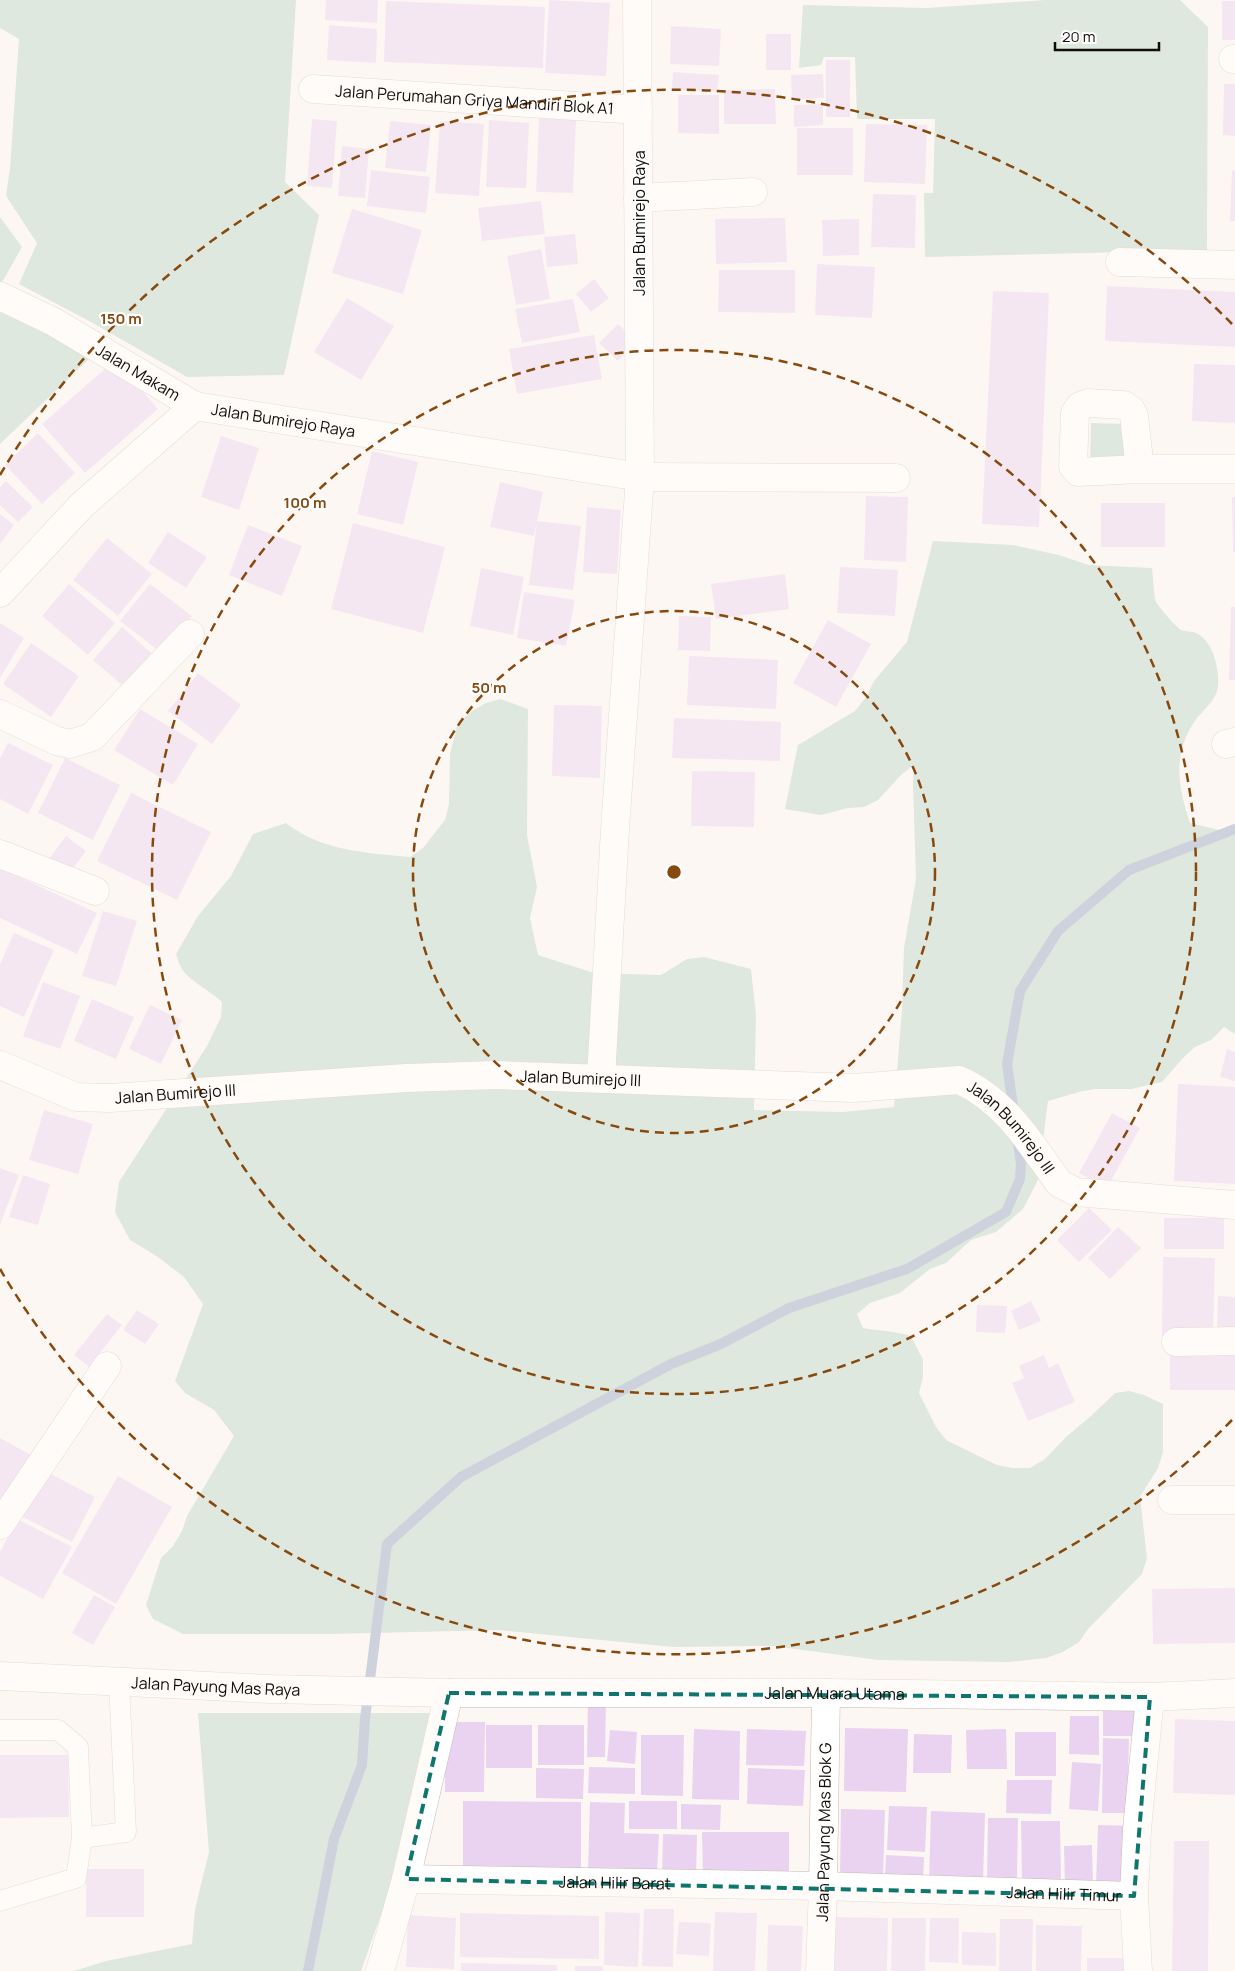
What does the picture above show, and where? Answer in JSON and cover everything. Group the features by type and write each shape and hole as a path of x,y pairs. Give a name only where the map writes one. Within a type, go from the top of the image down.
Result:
{"street":[{"name":"Jalan Bumirejo Raya","path":"637,0 640,477"},
{"name":"Jalan Perumahan Griya Mandiri Blok A1","path":"313,88 638,110"},
{"path":"638,198 753,192"},
{"path":"1120,262 1235,265"},
{"name":"Jalan Makam","path":"0,296 54,322 195,406"},
{"name":"Jalan Bumirejo Raya","path":"0,593 82,505 195,406 640,477 896,478"},
{"path":"1140,469 1235,469"},
{"path":"601,1078 615,829 640,477"},
{"path":"0,714 57,741 70,744 92,737 190,634"},
{"path":"0,854 94,891"},
{"name":"Jalan Bumirejo III","path":"0,1065 76,1097 110,1098 406,1078 496,1075 854,1088 959,1080 974,1086 1014,1122 1059,1183 1076,1192 1235,1205"},
{"path":"1176,1342 1235,1341"},
{"path":"0,1525 107,1366"},
{"path":"1172,1500 1235,1500"},
{"name":"Jalan Payung Mas Raya","path":"0,1676 270,1688 441,1693"},
{"name":"Jalan Muara Utama","path":"441,1693 826,1693 1150,1697 1235,1692"},
{"path":"380,1971 406,1879 441,1693"},
{"name":"Jalan Payung Mas Blok G","path":"820,1971 826,1693"},
{"name":"Jalan Hilir Timur","path":"823,1886 1134,1896 1137,1829 1150,1697"},
{"name":"Jalan Hilir Barat","path":"406,1879 823,1886"},
{"path":"1134,1896 1138,1971"}],"lane":[{"path":"82,1838 126,1832 119,1682"},
{"path":"0,1730 58,1730 78,1747 82,1838 76,1878 0,1901"}],"highlighted area":[{"path":"449,1693 1150,1697 1134,1896 406,1879"}],"green space":[{"path":"0,0 296,0 285,182 319,215 284,375 187,377 91,322 19,284 37,243 6,196 10,168 19,39 0,28"},
{"path":"1045,0 1180,0 1208,27 1207,250 925,257 924,193 933,193 935,119 857,119 855,57 824,57 821,65 799,68 803,5 927,8"},
{"path":"0,217 22,247 1,284 0,283"},
{"path":"0,312 59,332 89,359 0,444"},
{"path":"1091,423 1128,424 1133,458 1090,461"},
{"path":"933,541 1013,545 1059,555 1089,565 1152,568 1156,602 1181,630 1196,633 1206,641 1216,664 1218,676 1217,691 1212,701 1195,721 1188,733 1180,758 1179,771 1182,797 1190,823 1235,834 1235,1034 1224,1027 1211,1040 1195,1047 1162,1082 1131,1089 1094,1089 1048,1101 1038,1180 1023,1209 996,1232 971,1240 946,1263 930,1269 900,1293 870,1303 857,1314 863,1328 911,1336 923,1360 923,1377 919,1393 936,1427 946,1440 997,1465 1013,1468 1030,1468 1045,1459 1067,1436 1115,1393 1129,1391 1144,1395 1163,1404 1163,1452 1158,1468 1140,1497 1147,1558 1142,1574 1088,1629 1079,1642 1063,1652 1046,1658 1009,1662 878,1660 773,1646 673,1647 498,1630 331,1634 183,1634 153,1619 146,1605 161,1558 173,1546 182,1531 187,1516 234,1436 214,1410 185,1393 175,1381 203,1304 184,1277 158,1257 130,1240 115,1212 119,1182 207,1046 221,1017 222,1002 185,973 180,966 176,954 198,916 231,876 253,834 286,823 314,840 329,845 361,852 410,857 423,848 445,820 449,804 450,754 458,723 472,711 486,703 500,699 528,709 527,835 537,887 530,918 538,955 594,973 661,975 687,959 704,957 751,969 756,1015 754,1110 843,1112 894,1107 902,1010 904,948 916,879 914,765 902,774 878,800 864,807 848,808 821,815 785,809 798,745 855,711 866,697 874,681 907,642"},
{"path":"198,1713 435,1713 397,1869 361,1971 74,1971 106,1961 192,1944 195,1909 209,1852"}],"building":[{"path":"326,0 378,0 377,23 325,20"},
{"path":"549,0 610,3 606,76 545,73"},
{"path":"386,1 545,7 543,68 384,62"},
{"path":"1222,1 1235,1 1235,40 1222,40"},
{"path":"329,25 377,29 376,63 327,60"},
{"path":"671,26 721,29 719,66 670,64"},
{"path":"766,34 791,34 791,70 766,70"},
{"path":"826,60 850,60 850,117 826,117"},
{"path":"673,72 719,75 717,92 672,90"},
{"path":"823,74 824,98 792,100 791,75"},
{"path":"1224,84 1235,84 1235,136 1223,135"},
{"path":"775,89 776,124 724,124 724,90"},
{"path":"678,95 719,95 719,134 678,133"},
{"path":"823,104 823,125 794,127 794,105"},
{"path":"539,117 576,119 573,193 536,192"},
{"path":"312,119 337,121 332,188 307,186"},
{"path":"489,120 529,123 526,188 486,187"},
{"path":"390,121 431,125 426,172 385,168"},
{"path":"440,121 484,124 479,196 435,193"},
{"path":"866,124 927,125 925,184 864,182"},
{"path":"797,128 853,128 853,175 797,175"},
{"path":"342,146 369,149 365,198 338,196"},
{"path":"371,170 430,177 426,213 367,206"},
{"path":"1232,170 1235,171 1235,221 1230,221"},
{"path":"873,194 916,195 915,248 871,247"},
{"path":"541,201 545,234 482,241 478,208"},
{"path":"352,209 422,230 403,294 332,273"},
{"path":"785,218 787,262 716,264 715,219"},
{"path":"859,219 859,255 823,256 822,220"},
{"path":"575,234 578,264 547,267 544,237"},
{"path":"541,249 550,299 516,305 507,256"},
{"path":"817,264 875,267 872,318 815,315"},
{"path":"719,270 795,270 795,313 718,312"},
{"path":"594,279 609,298 591,312 576,294"},
{"path":"1107,286 1235,292 1235,347 1105,341"},
{"path":"993,291 1049,293 1039,527 982,524"},
{"path":"347,298 394,326 361,380 314,352"},
{"path":"573,299 580,332 522,343 515,309"},
{"path":"618,324 636,341 618,361 599,343"},
{"path":"594,335 602,379 517,394 509,349"},
{"path":"115,360 158,409 85,473 42,424"},
{"path":"1194,364 1235,365 1235,423 1192,421"},
{"path":"38,433 75,473 42,504 5,465"},
{"path":"221,436 259,448 239,510 201,497"},
{"path":"372,451 418,462 403,525 357,514"},
{"path":"6,481 33,507 18,522 0,505 0,487"},
{"path":"500,482 543,492 534,536 490,527"},
{"path":"866,496 908,497 906,562 864,560"},
{"path":"1232,497 1235,497 1235,552 1233,552"},
{"path":"1101,503 1165,503 1165,547 1101,547"},
{"path":"587,507 621,510 617,574 583,572"},
{"path":"0,514 14,525 0,544"},
{"path":"537,521 581,526 573,590 529,585"},
{"path":"353,523 445,547 423,633 331,609"},
{"path":"248,525 302,546 282,596 229,575"},
{"path":"168,532 207,557 186,588 148,563"},
{"path":"107,538 152,574 118,616 73,580"},
{"path":"840,567 898,570 895,616 837,613"},
{"path":"481,568 524,577 513,635 470,626"},
{"path":"785,574 789,609 716,619 711,584"},
{"path":"69,584 115,623 88,655 42,616"},
{"path":"150,584 192,616 163,654 120,621"},
{"path":"524,592 575,600 566,646 517,638"},
{"path":"1231,607 1235,607 1235,680 1229,680"},
{"path":"679,616 711,617 710,651 678,650"},
{"path":"828,620 871,644 836,707 793,683"},
{"path":"0,623 24,638 0,678"},
{"path":"122,627 157,658 129,691 93,660"},
{"path":"31,643 79,676 51,717 3,684"},
{"path":"689,656 778,660 776,709 687,705"},
{"path":"198,673 241,705 212,744 168,711"},
{"path":"554,705 602,706 600,778 552,776"},
{"path":"140,709 198,744 173,785 114,750"},
{"path":"674,718 781,722 780,761 672,758"},
{"path":"8,743 53,765 28,814 0,799 0,758"},
{"path":"65,758 120,785 93,840 38,813"},
{"path":"692,771 755,772 754,827 691,826"},
{"path":"131,793 211,832 177,900 97,861"},
{"path":"66,836 86,851 66,878 46,863"},
{"path":"0,868 97,913 77,954 0,918"},
{"path":"103,911 137,921 116,986 82,976"},
{"path":"14,933 54,950 24,1017 0,1006 0,964"},
{"path":"43,982 80,996 60,1049 23,1036"},
{"path":"92,999 134,1017 116,1059 74,1041"},
{"path":"150,1005 182,1020 161,1064 129,1049"},
{"path":"1227,1049 1235,1052 1235,1081 1220,1077"},
{"path":"1178,1084 1235,1087 1235,1184 1174,1181"},
{"path":"44,1110 93,1124 78,1174 29,1160"},
{"path":"1112,1113 1140,1128 1107,1188 1079,1173"},
{"path":"0,1168 19,1175 0,1225"},
{"path":"23,1175 50,1184 38,1225 9,1217"},
{"path":"1089,1208 1112,1230 1079,1262 1057,1240"},
{"path":"1164,1218 1224,1218 1224,1249 1164,1249"},
{"path":"1118,1227 1141,1248 1110,1279 1088,1258"},
{"path":"1163,1257 1215,1258 1213,1337 1162,1336"},
{"path":"1218,1296 1235,1297 1235,1331 1217,1331"},
{"path":"1031,1301 1041,1321 1019,1330 1011,1311"},
{"path":"977,1305 1007,1306 1005,1333 976,1332"},
{"path":"137,1310 159,1324 145,1344 123,1330"},
{"path":"107,1314 122,1325 89,1367 74,1355"},
{"path":"1170,1348 1235,1348 1235,1390 1170,1390"},
{"path":"1044,1355 1049,1368 1058,1363 1075,1402 1028,1421 1012,1383 1024,1378 1019,1366"},
{"path":"0,1438 31,1455 0,1509"},
{"path":"45,1471 95,1497 72,1542 21,1516"},
{"path":"118,1476 172,1507 116,1604 62,1573"},
{"path":"17,1519 72,1547 43,1599 0,1576 0,1552"},
{"path":"1235,1588 1235,1643 1153,1644 1152,1589"},
{"path":"94,1595 115,1607 93,1645 72,1633"},
{"path":"588,1698 606,1698 605,1757 587,1757"},
{"path":"1103,1706 1136,1706 1136,1736 1103,1736"},
{"path":"1070,1716 1099,1716 1099,1755 1069,1754"},
{"path":"1175,1719 1235,1721 1235,1795 1173,1793"},
{"path":"445,1722 485,1722 484,1792 445,1792"},
{"path":"486,1725 532,1725 532,1768 486,1768"},
{"path":"538,1725 584,1725 584,1765 538,1765"},
{"path":"845,1728 908,1729 906,1792 844,1791"},
{"path":"694,1729 740,1731 739,1800 692,1799"},
{"path":"747,1729 806,1731 804,1766 746,1765"},
{"path":"1006,1729 1007,1769 967,1769 966,1730"},
{"path":"610,1730 637,1732 635,1764 607,1761"},
{"path":"1015,1732 1056,1732 1056,1776 1015,1776"},
{"path":"914,1734 952,1735 951,1773 913,1773"},
{"path":"641,1735 684,1735 683,1796 641,1795"},
{"path":"1103,1738 1129,1739 1127,1813 1102,1813"},
{"path":"0,1755 68,1755 69,1817 0,1818"},
{"path":"1072,1762 1101,1764 1098,1811 1069,1809"},
{"path":"589,1767 635,1768 635,1794 588,1793"},
{"path":"536,1768 584,1769 583,1799 536,1798"},
{"path":"748,1768 805,1770 803,1806 747,1804"},
{"path":"1007,1780 1052,1780 1051,1814 1006,1813"},
{"path":"463,1801 581,1802 581,1868 463,1867"},
{"path":"629,1801 677,1801 677,1829 629,1829"},
{"path":"590,1802 625,1803 624,1833 659,1834 657,1871 588,1871"},
{"path":"681,1804 721,1805 720,1830 681,1829"},
{"path":"889,1806 927,1807 925,1852 887,1850"},
{"path":"841,1809 885,1810 883,1879 840,1878"},
{"path":"931,1811 985,1813 983,1882 929,1881"},
{"path":"988,1818 1018,1818 1017,1879 987,1879"},
{"path":"1021,1821 1060,1821 1061,1883 1022,1883"},
{"path":"1098,1825 1131,1826 1129,1886 1096,1885"},
{"path":"702,1832 789,1832 789,1875 703,1876"},
{"path":"663,1834 697,1835 696,1877 662,1875"},
{"path":"1174,1841 1209,1841 1208,1971 1172,1971"},
{"path":"1092,1845 1093,1886 1065,1886 1064,1846"},
{"path":"886,1855 924,1857 923,1881 885,1878"},
{"path":"86,1869 144,1869 144,1917 86,1917"},
{"path":"644,1909 674,1909 673,1967 642,1966"},
{"path":"605,1912 640,1913 638,1967 604,1965"},
{"path":"715,1912 757,1913 755,1971 713,1971"},
{"path":"460,1913 599,1916 599,1959 460,1957"},
{"path":"408,1915 456,1918 454,1969 406,1967"},
{"path":"835,1917 888,1918 887,1971 833,1971"},
{"path":"892,1918 926,1918 925,1971 891,1971"},
{"path":"930,1918 959,1918 958,1963 929,1962"},
{"path":"1000,1919 1033,1919 1032,1971 999,1971"},
{"path":"679,1922 711,1923 709,1956 676,1954"},
{"path":"768,1925 803,1926 801,1971 767,1971"},
{"path":"1036,1925 1082,1926 1081,1971 1036,1971"},
{"path":"962,1932 996,1933 996,1966 962,1965"},
{"path":"1087,1958 1129,1958 1129,1971 1087,1971"},
{"path":"461,1963 557,1965 557,1971 461,1971"},
{"path":"575,1966 603,1966 603,1971 575,1971"}],"waterway":[{"path":"1014,1113 1007,1064 1020,991 1058,931 1129,870 1235,829"},
{"path":"308,1971 334,1839 362,1765 365,1719 387,1544 461,1477 671,1364 721,1344 789,1308 907,1269 1006,1212 1020,1179 1021,1164 1017,1137"}]}
